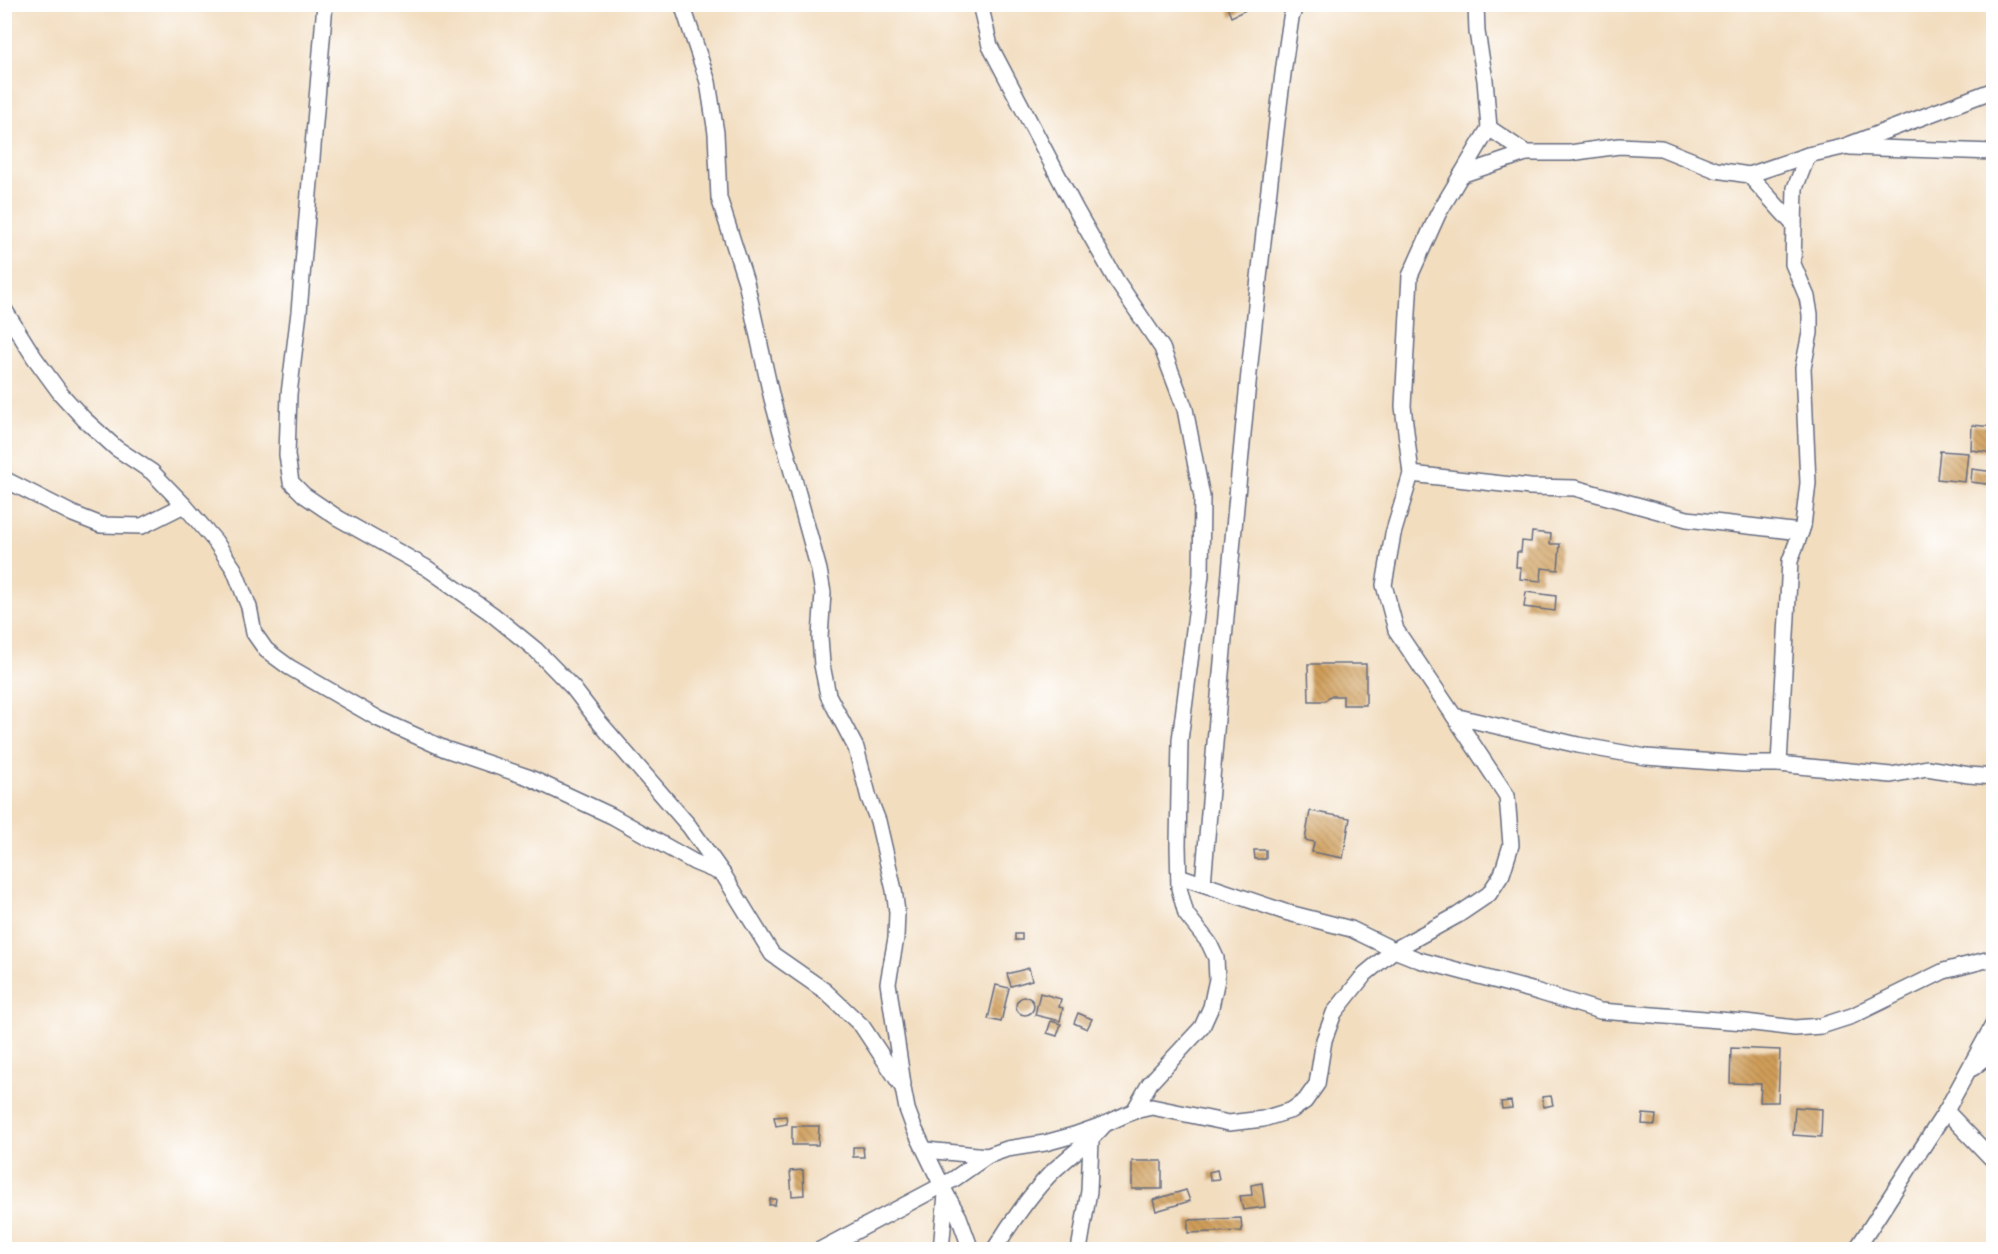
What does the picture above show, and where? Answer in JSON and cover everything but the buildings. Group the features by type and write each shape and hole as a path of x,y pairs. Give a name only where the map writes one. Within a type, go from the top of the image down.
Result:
{"street":[{"path":"325,4 289,394 287,455 291,482 304,495 338,518 427,568 492,614 536,650 573,688 689,826 723,874 772,954 825,992 862,1026 903,1088"},
{"path":"682,4 708,82 716,133 719,198 746,282 772,399 819,570 823,593 820,637 822,665 828,695 856,748 869,798 878,821 894,890 897,912 896,938 888,983 907,1109 914,1128 959,1217 971,1250"},
{"path":"980,4 990,46 1116,280 1162,348 1185,409 1202,497 1201,575 1180,740 1177,789 1179,888 1186,914 1209,943 1215,958 1217,979 1211,1007 1202,1027 1150,1083 1134,1111"},
{"path":"1203,885 1249,358 1291,18 1296,4"},
{"path":"820,1250 945,1190 987,1156 1007,1149 1044,1143 1105,1124 1134,1111 1152,1107 1229,1123 1263,1119 1292,1110 1305,1101 1317,1084 1324,1040 1334,1013 1365,974 1394,950 1458,915 1489,894 1502,874 1511,845 1507,796 1396,630 1384,585 1393,534 1411,474 1402,405 1410,276 1438,214 1489,128 1485,80 1477,32 1476,4"},
{"path":"1461,175 1526,153 1570,153 1619,146 1661,148 1716,170 1749,175 1808,155 1843,147 1994,90"},
{"path":"1489,128 1526,153"},
{"path":"1843,147 1994,152"},
{"path":"1779,764 1790,561 1801,532 1808,483 1803,368 1810,333 1810,314 1808,297 1793,264 1795,188 1808,155"},
{"path":"1749,175 1794,225"},
{"path":"4,309 48,375 84,419 116,448 152,472 215,542 234,569 249,607 254,633 266,650 290,668 378,719 445,748 528,777 612,816 694,862 723,874"},
{"path":"1411,474 1530,487 1575,488 1687,519 1801,532"},
{"path":"4,479 100,525 142,526 184,505"},
{"path":"1454,716 1578,745 1646,757 1743,764 1779,764 1891,775 1927,768 1994,777"},
{"path":"1179,876 1285,912 1351,928 1419,960 1600,1011 1795,1028 1821,1026 1852,1016 1944,971 1994,957"},
{"path":"1856,1250 1946,1111 1994,1023"},
{"path":"1968,1072 1994,1051"},
{"path":"1946,1111 1994,1161"},
{"path":"994,1250 1022,1209 1058,1166 1091,1140 1105,1124"},
{"path":"1079,1250 1089,1191 1091,1140"},
{"path":"926,1150 987,1156"},
{"path":"941,1250 945,1190"}]}
